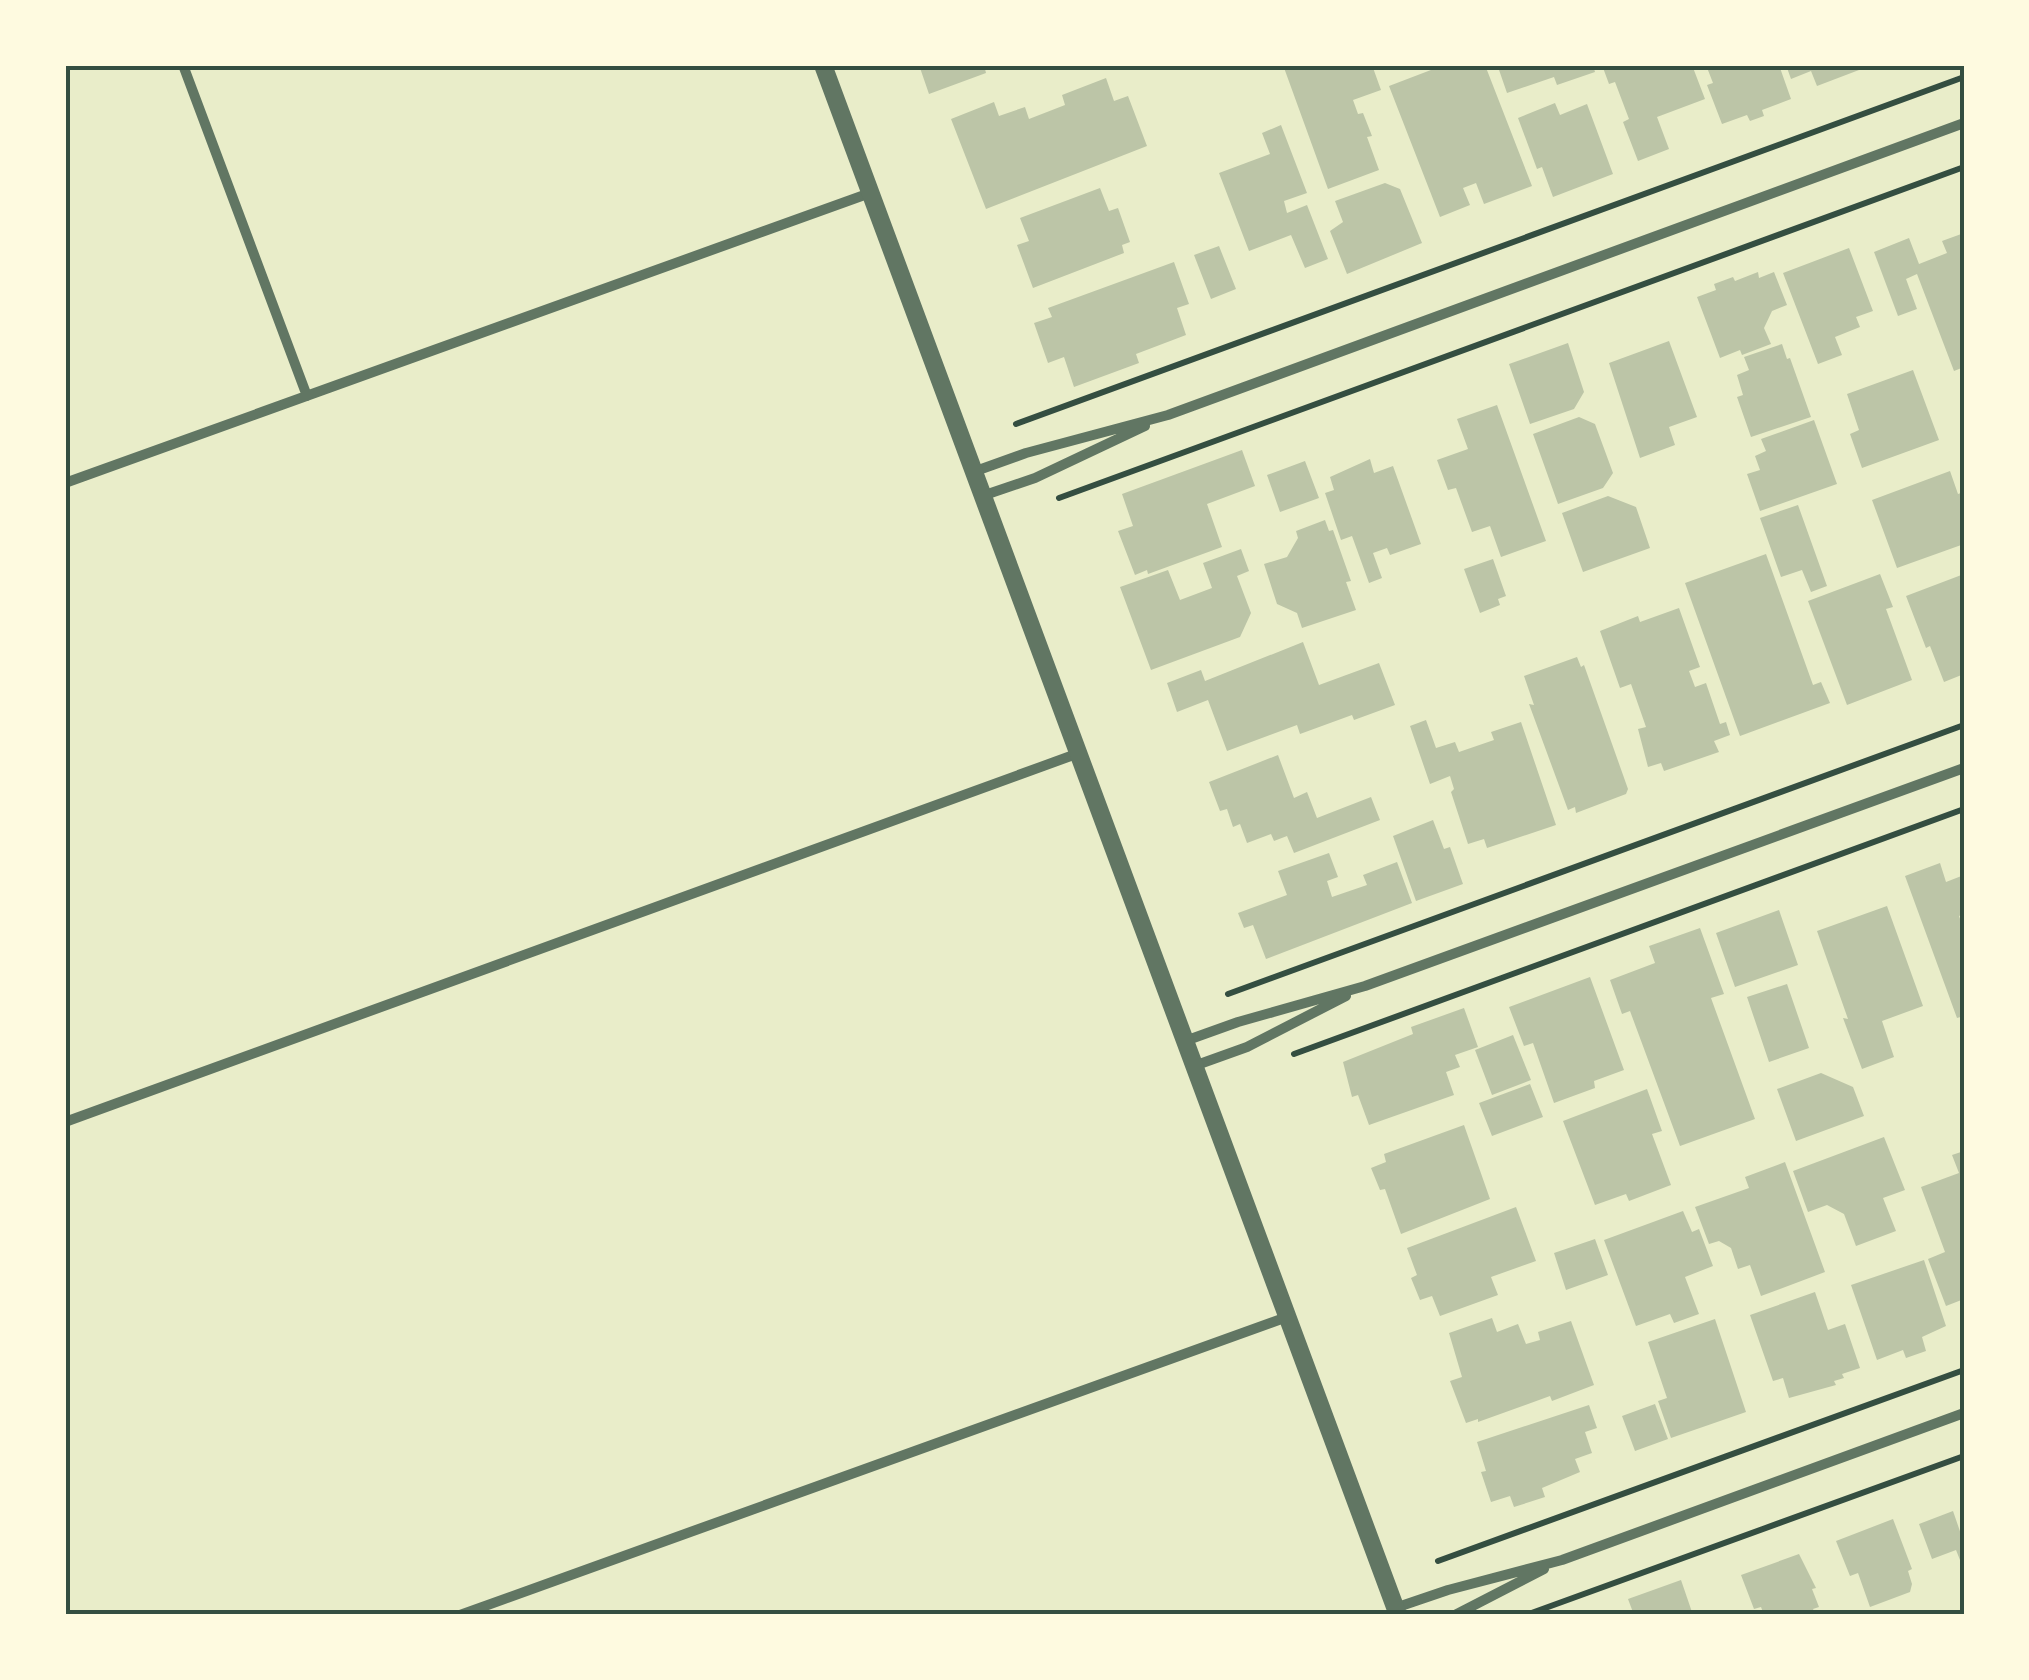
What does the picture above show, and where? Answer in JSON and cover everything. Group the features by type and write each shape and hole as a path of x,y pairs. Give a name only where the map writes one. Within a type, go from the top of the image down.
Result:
{"street":[{"path":"183,65 307,396"},
{"path":"823,65 1397,1611 1448,1590 1562,1560 1964,1413"},
{"path":"973,472 1026,453 1168,415 1964,123"},
{"path":"65,483 870,192"},
{"path":"982,496 1035,478 1168,415"},
{"path":"65,1122 1079,754"},
{"path":"1186,1041 1365,986 1964,768"},
{"path":"1194,1066 1248,1047 1365,986"},
{"path":"460,1615 1287,1317"},
{"path":"1456,1615 1562,1560"}],"path":[{"path":"1016,424 1964,78"},
{"path":"1044,504 1964,167"},
{"path":"1228,994 1964,725"},
{"path":"1293,1055 1964,809"},
{"path":"1438,1561 1964,1370"},
{"path":"1526,1615 1964,1456"}],"building":[{"path":"919,65 984,65 986,73 929,94"},
{"path":"1283,65 1372,65 1381,90 1353,100 1372,136 1367,137 1379,170 1328,189"},
{"path":"1444,65 1485,65 1532,186 1484,204 1476,183 1463,188 1470,205 1440,217 1389,86"},
{"path":"1593,65 1595,72 1557,85 1554,77 1507,93 1498,67"},
{"path":"1602,65 1692,65 1705,99 1657,117 1669,149 1638,161 1623,122 1629,119 1615,82 1609,84"},
{"path":"1706,65 1779,65 1791,99 1762,110 1764,116 1750,121 1747,115 1722,124 1707,85 1713,83"},
{"path":"1786,65 1858,65 1859,70 1817,86 1811,71 1791,79"},
{"path":"1106,78 1114,101 1128,96 1147,146 986,209 951,119 994,102 999,116 1025,107 1029,119 1065,105 1062,95"},
{"path":"1555,103 1560,115 1587,104 1613,174 1553,197 1542,167 1537,169 1518,118"},
{"path":"1281,125 1307,193 1284,201 1287,213 1307,205 1328,259 1305,268 1291,235 1249,251 1219,173 1270,154 1262,133"},
{"path":"1385,183 1400,189 1422,243 1347,274 1330,231 1343,222 1335,201"},
{"path":"1100,188 1109,211 1118,208 1130,242 1122,245 1124,253 1033,288 1017,245 1029,241 1020,218"},
{"path":"1964,233 1964,367 1954,371 1917,274 1906,279 1917,309 1898,316 1874,252 1909,238 1919,264 1947,253 1942,241"},
{"path":"1219,246 1236,289 1211,299 1194,255"},
{"path":"1849,248 1873,311 1856,317 1860,327 1835,337 1842,355 1818,364 1783,273"},
{"path":"1174,262 1189,304 1177,308 1186,335 1136,354 1139,363 1074,387 1064,357 1048,363 1034,323 1052,317 1048,308"},
{"path":"1758,272 1759,278 1774,272 1787,305 1772,311 1764,328 1771,344 1720,358 1697,297 1716,290 1714,284"},
{"path":"1669,341 1697,417 1669,427 1675,445 1640,458 1609,363"},
{"path":"1568,343 1584,392 1574,409 1530,424 1509,364"},
{"path":"1782,344 1811,417 1751,437 1737,397 1743,395 1737,375 1749,370 1744,357"},
{"path":"1913,370 1939,440 1862,468 1850,434 1859,430 1847,394"},
{"path":"1497,405 1546,541 1501,557 1490,526 1472,532 1456,488 1448,490 1437,460 1468,449 1457,419"},
{"path":"1579,417 1595,424 1613,473 1603,488 1558,504 1533,434"},
{"path":"1814,420 1837,484 1760,511 1747,474 1760,470 1755,456 1766,451 1761,439"},
{"path":"1242,450 1255,486 1207,504 1222,547 1148,574 1147,570 1135,575 1118,531 1133,526 1122,494"},
{"path":"1370,459 1374,473 1393,466 1421,544 1390,555 1387,548 1373,553 1382,578 1369,583 1352,536 1341,540 1325,493 1334,490 1330,477"},
{"path":"1305,461 1319,498 1280,512 1267,475"},
{"path":"1950,471 1958,494 1964,492 1964,544 1897,568 1872,500"},
{"path":"1608,496 1636,507 1650,548 1583,572 1562,513"},
{"path":"1798,505 1827,586 1811,592 1802,570 1781,577 1760,518"},
{"path":"1325,520 1329,531 1333,530 1351,581 1346,582 1356,610 1302,628 1297,613 1277,604 1264,564 1287,557 1298,538 1296,531"},
{"path":"1241,549 1249,571 1237,576 1251,613 1240,637 1151,670 1120,587 1168,570 1180,600 1212,588 1203,563"},
{"path":"1766,554 1813,685 1821,682 1830,703 1740,736 1685,583"},
{"path":"1493,559 1506,596 1498,599 1500,605 1480,613 1464,569"},
{"path":"1880,574 1893,607 1886,609 1912,680 1847,705 1808,601"},
{"path":"1964,574 1964,674 1944,682 1906,596"},
{"path":"1679,608 1700,667 1689,671 1695,687 1706,683 1720,724 1726,722 1730,735 1714,741 1719,752 1664,771 1661,763 1648,767 1638,729 1646,727 1631,684 1620,688 1600,631 1638,616 1640,622"},
{"path":"1303,642 1319,685 1379,663 1395,705 1300,734 1297,725 1227,751 1208,700 1177,712 1167,683 1201,670 1205,681"},
{"path":"1577,657 1581,667 1584,665 1628,789 1626,794 1576,813 1575,807 1568,810 1529,704 1534,705 1524,676"},
{"path":"1426,720 1436,748 1455,742 1459,752 1494,740 1491,732 1521,722 1556,825 1487,848 1484,839 1468,844 1451,792 1454,789 1450,776 1430,784 1410,726"},
{"path":"1278,755 1294,798 1307,792 1317,818 1371,797 1380,820 1294,853 1287,836 1274,841 1271,834 1247,843 1240,824 1233,827 1227,809 1220,811 1209,782"},
{"path":"1433,820 1444,849 1450,847 1463,884 1416,901 1393,836"},
{"path":"1329,853 1338,877 1327,881 1332,897 1367,885 1363,875 1397,862 1412,903 1266,959 1253,925 1244,928 1238,913 1287,895 1278,871"},
{"path":"1940,863 1946,882 1964,875 1964,914 1959,916 1964,930 1964,1016 1957,1018 1905,876"},
{"path":"1887,906 1923,1006 1882,1021 1894,1057 1862,1069 1817,931"},
{"path":"1779,910 1798,965 1735,987 1716,933"},
{"path":"1700,928 1724,994 1711,998 1755,1119 1680,1146 1630,1011 1622,1014 1610,980 1655,963 1649,946"},
{"path":"1590,977 1624,1070 1594,1081 1595,1088 1554,1103 1533,1043 1524,1046 1509,1007"},
{"path":"1787,984 1809,1048 1769,1062 1747,997"},
{"path":"1464,1008 1478,1047 1455,1055 1460,1067 1446,1072 1454,1095 1369,1125 1358,1095 1352,1097 1343,1062 1413,1034 1411,1027"},
{"path":"1513,1035 1531,1080 1492,1095 1475,1050"},
{"path":"1821,1073 1853,1087 1864,1116 1796,1141 1777,1089"},
{"path":"1530,1084 1543,1117 1492,1136 1479,1103"},
{"path":"1647,1089 1662,1131 1652,1134 1671,1185 1629,1201 1626,1194 1595,1205 1563,1121"},
{"path":"1464,1125 1490,1199 1401,1234 1385,1189 1380,1190 1371,1168 1386,1162 1384,1154"},
{"path":"1884,1137 1905,1190 1883,1198 1896,1231 1856,1246 1844,1214 1827,1205 1808,1212 1793,1171"},
{"path":"1964,1151 1964,1299 1946,1306 1928,1259 1945,1252 1921,1187 1959,1173 1952,1155"},
{"path":"1785,1162 1825,1272 1761,1296 1750,1265 1738,1269 1731,1248 1719,1241 1709,1244 1695,1207 1749,1188 1745,1177"},
{"path":"1516,1207 1536,1261 1491,1277 1498,1295 1440,1316 1432,1296 1420,1300 1411,1278 1417,1275 1407,1248"},
{"path":"1683,1211 1692,1232 1699,1229 1713,1266 1685,1277 1699,1314 1674,1323 1670,1314 1636,1326 1604,1240"},
{"path":"1595,1239 1608,1275 1566,1290 1554,1253"},
{"path":"1924,1260 1946,1326 1922,1337 1926,1351 1906,1358 1903,1350 1877,1360 1851,1285"},
{"path":"1815,1292 1828,1330 1845,1324 1860,1368 1842,1374 1844,1378 1834,1381 1836,1385 1789,1398 1783,1378 1773,1381 1750,1315"},
{"path":"1492,1318 1497,1332 1518,1324 1526,1344 1540,1340 1538,1332 1571,1321 1594,1385 1552,1401 1550,1396 1466,1423 1450,1381 1462,1377 1449,1333"},
{"path":"1715,1319 1746,1412 1671,1438 1658,1401 1667,1398 1648,1342"},
{"path":"1655,1404 1668,1439 1635,1451 1622,1416"},
{"path":"1589,1405 1597,1428 1585,1432 1592,1453 1575,1459 1580,1472 1542,1488 1545,1497 1514,1507 1510,1496 1491,1502 1477,1442"},
{"path":"1953,1511 1964,1543 1964,1570 1956,1550 1932,1559 1919,1524"},
{"path":"1893,1519 1912,1569 1908,1571 1910,1592 1870,1607 1858,1573 1850,1576 1836,1541"},
{"path":"1799,1554 1816,1588 1812,1589 1819,1607 1813,1609 1816,1615 1764,1615 1761,1607 1754,1609 1741,1575"},
{"path":"1681,1580 1693,1615 1634,1615 1628,1599"}]}
